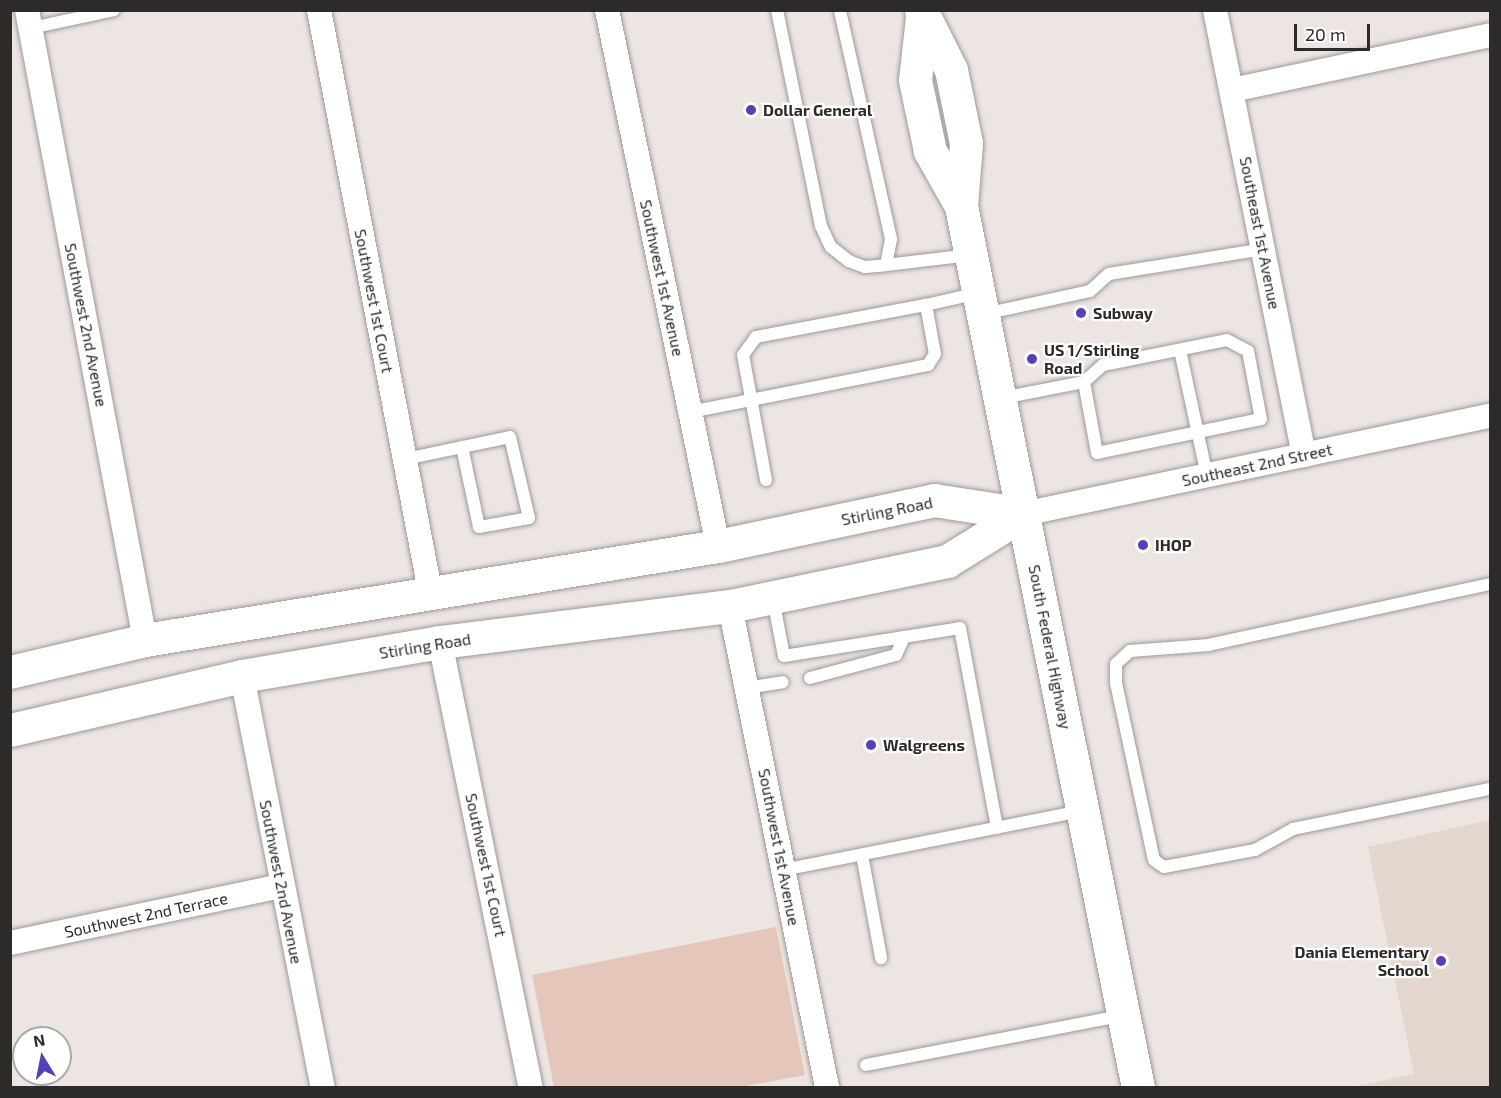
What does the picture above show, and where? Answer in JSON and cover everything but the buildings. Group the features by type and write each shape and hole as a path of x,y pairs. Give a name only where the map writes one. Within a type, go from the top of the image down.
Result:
{"main road":[{"name":"South Federal Highway","path":"921,14 915,80 930,151 961,207 1138,1088"},
{"name":"Stirling Road","path":"10,672 145,640 430,591 718,546 934,500 1023,514"},
{"name":"Stirling Road","path":"10,730 242,676 440,642 730,606 947,561 1023,514"}],"street":[{"name":"Southwest 1st Court","path":"318,10 430,591"},
{"name":"Southwest 1st Avenue","path":"607,10 718,546"},
{"name":"Southeast 1st Avenue","path":"1215,10 1304,455"},
{"name":"Southwest 2nd Avenue","path":"29,19 145,640"},
{"path":"1232,90 1491,35"},
{"name":"Southeast 2nd Street","path":"1023,514 1491,416"},
{"name":"Southwest 1st Avenue","path":"730,606 827,1088"},
{"name":"Southwest 1st Court","path":"440,642 531,1088"},
{"name":"Southwest 2nd Avenue","path":"242,676 281,886 323,1088"},
{"name":"Southwest 2nd Terrace","path":"10,943 281,886"}],"lane":[{"path":"29,19 114,10"},
{"path":"777,10 821,226 831,247 849,261 886,265 970,255"},
{"path":"840,10 891,239 886,265"},
{"path":"766,480 743,355 756,337 926,305 980,304 1090,291 1109,274 1263,249"},
{"path":"690,412 928,365 935,354 926,305"},
{"path":"1000,399 1084,382 1103,365 1180,350 1239,342 1248,351 1261,419 1097,453 1084,382"},
{"path":"1180,350 1207,476"},
{"path":"405,459 462,447 510,437 529,518 479,527 462,447"},
{"path":"1491,584 1209,645 1130,651 1116,664 1116,674 1154,860 1164,867 1255,850 1293,830 1491,789"},
{"path":"772,597 784,656 960,628 997,828"},
{"path":"810,678 896,655 904,637"},
{"path":"746,687 783,682"},
{"path":"783,870 1083,811"},
{"path":"862,855 881,958"},
{"path":"866,1065 1124,1016"}],"shaded area":[{"name":"Dania Elementary School","path":"1490,820 1490,1087 1352,1087 1414,1074 1368,847"},
{"path":"776,927 805,1075 740,1087 554,1087 532,975"}],"place":[{"name":"Dollar General","path":"751,110"},
{"name":"Subway","path":"1081,313"},
{"name":"US 1/Stirling Road","path":"1032,359"},
{"name":"IHOP","path":"1143,545"},
{"name":"Walgreens","path":"871,745"},
{"name":"Dania Elementary School","path":"1441,961"}]}
